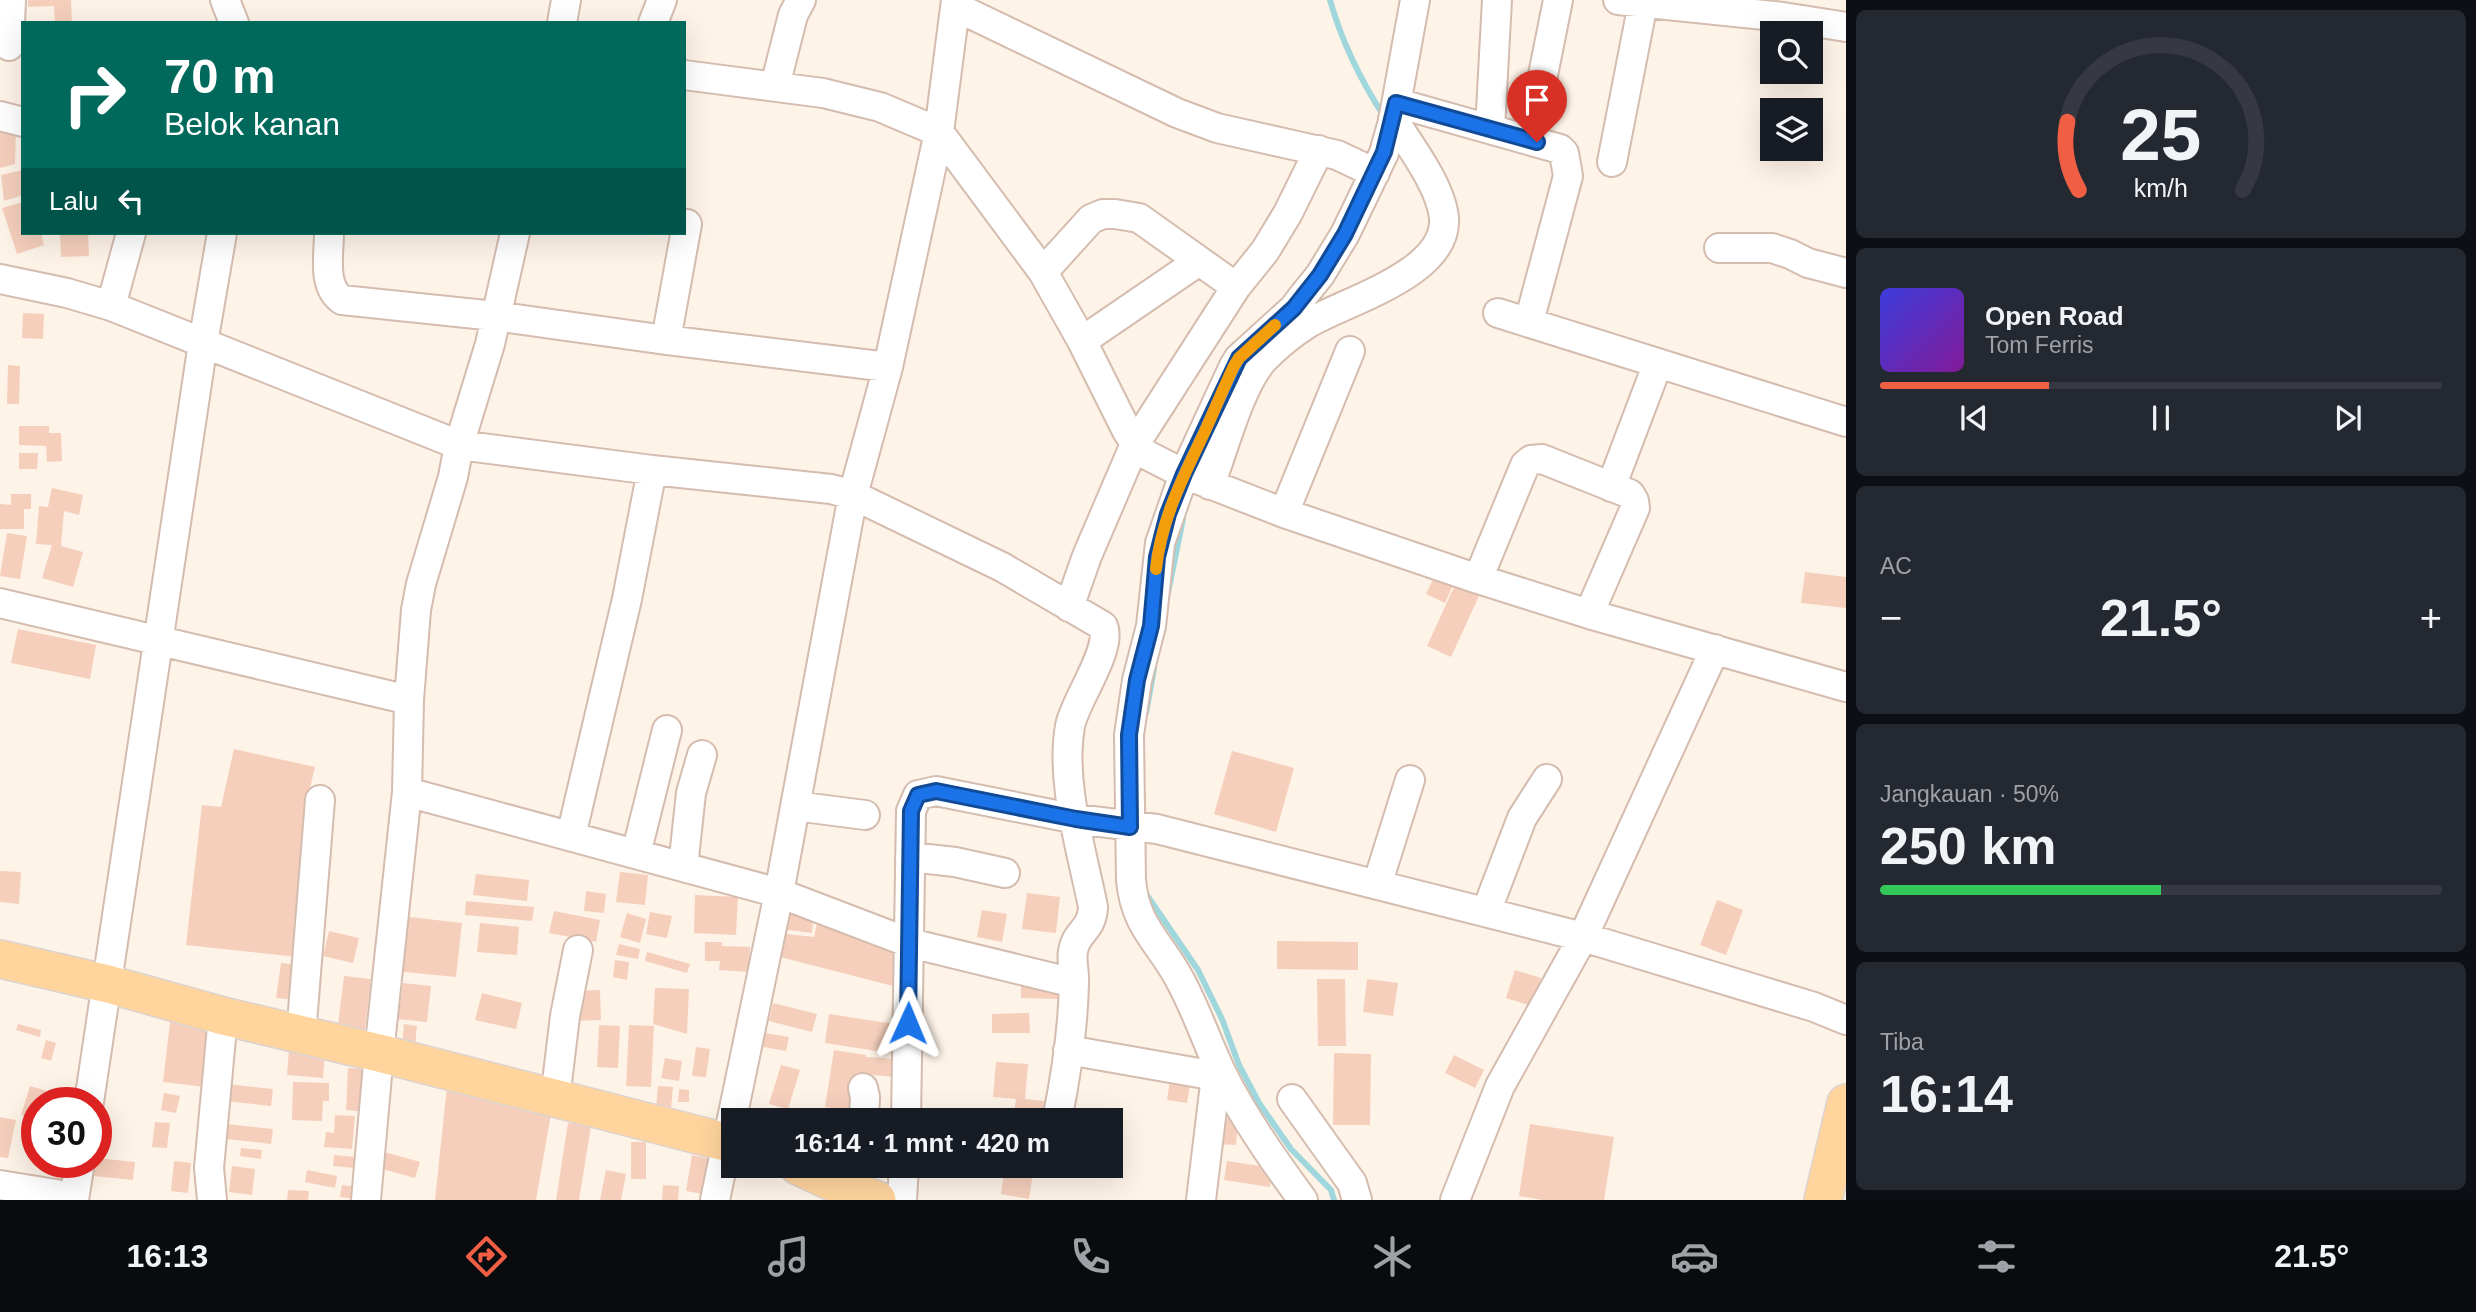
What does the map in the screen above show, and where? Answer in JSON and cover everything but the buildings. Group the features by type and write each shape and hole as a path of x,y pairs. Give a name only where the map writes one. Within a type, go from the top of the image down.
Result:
{"main road":[{"path":"0,959 108,984 223,1016 379,1052 721,1141"},
{"path":"1823,1200 1843,1124"},
{"path":"850,1178 877,1200"}],"street":[{"path":"11,0 11,46"},
{"path":"225,0 233,21"},
{"path":"562,21 566,0"},
{"path":"654,21 662,0"},
{"path":"775,86 793,15 801,0"},
{"path":"1303,1200 1266,1151 1220,1077 1179,977 1140,918 1133,899 1142,828 1129,735 1132,705 1151,626 1164,525 1184,474 1239,358 1294,308 1320,275 1345,234 1379,163 1394,114 1415,0"},
{"path":"1490,128 1497,0"},
{"path":"1534,125 1558,0"},
{"path":"1612,162 1633,1 1738,7 1846,27"},
{"path":"737,1108 853,495 888,367 939,132 956,4 1177,113 1217,128 1379,163"},
{"path":"686,75 823,93 880,107 939,132 1043,272 1135,444 1147,455 1184,474 1284,513 1478,579 1589,614 1846,687"},
{"path":"1394,114 1490,128 1560,149 1564,153 1568,176 1529,322"},
{"path":"1210,485 1250,380 1265,358 1307,324 1409,273 1425,261 1437,245 1444,219 1440,202 1394,114"},
{"path":"0,117 21,122"},
{"path":"1069,607 1087,556 1135,444 1236,287 1271,242 1320,150"},
{"path":"1043,272 1091,219 1103,214 1115,214 1139,218 1236,287"},
{"path":"686,230 687,224"},
{"path":"111,306 130,235"},
{"path":"91,1087 203,343 222,235"},
{"path":"329,235 330,286 334,294 342,300 495,316 888,367"},
{"path":"366,1200 407,792 411,649 421,584 482,372 515,235"},
{"path":"666,340 685,235"},
{"path":"1719,248 1772,248 1808,263 1846,273"},
{"path":"1082,341 1199,261"},
{"path":"0,279 67,293 111,306 459,445 652,470 831,489 853,495 1002,568 1103,626 1106,638 1104,648 1079,698 1071,724 1067,753 1093,920 1076,942 1073,951 1074,983 1068,1050 1059,1108"},
{"path":"1498,313 1846,422"},
{"path":"1284,513 1350,351"},
{"path":"1611,486 1658,363"},
{"path":"1478,579 1525,464 1531,460 1542,459 1630,494 1634,501 1635,508 1589,614"},
{"path":"571,836 627,599 652,470"},
{"path":"0,603 408,700"},
{"path":"1455,1200 1500,1086 1583,937 1715,649"},
{"path":"636,854 667,730"},
{"path":"683,867 691,793 702,755"},
{"path":"1486,912 1522,818 1548,779"},
{"path":"1377,885 1410,780"},
{"path":"906,1108 911,811 915,799 923,793 936,791 1076,819 1142,828 1486,912 1583,937 1814,1007 1846,1020"},
{"path":"407,792 779,892 910,943 1074,983"},
{"path":"301,1035 320,800"},
{"path":"795,806 865,815"},
{"path":"910,857 967,864 1005,873"},
{"path":"555,1099 565,1016 578,950"},
{"path":"212,1200 209,1168 223,1016"},
{"path":"1068,1050 1220,1077"},
{"path":"1201,1200 1220,1077"},
{"path":"863,1088 865,1108"},
{"path":"1292,1099 1352,1183 1357,1200"},
{"path":"715,1200 721,1177"},
{"path":"0,1185 74,1198 77,1178"},
{"path":"902,1200 903,1178"}],"waterway":[{"path":"1330,0 1353,61 1385,118"},
{"path":"1168,593 1183,519"},
{"path":"1146,713 1154,669"},
{"path":"1144,891 1198,970 1222,1019 1239,1065 1259,1103 1291,1149 1331,1190 1334,1200"}],"slow traffic":[{"path":"1156,569 1168,514 1234,366 1239,358 1275,325"}],"route":[{"path":"908,1023 911,811 918,795 936,791 1130,827 1128,762 1132,705 1148,644 1157,557 1168,514 1239,358 1294,308 1320,275 1345,234 1384,152 1396,103 1537,142"}]}
